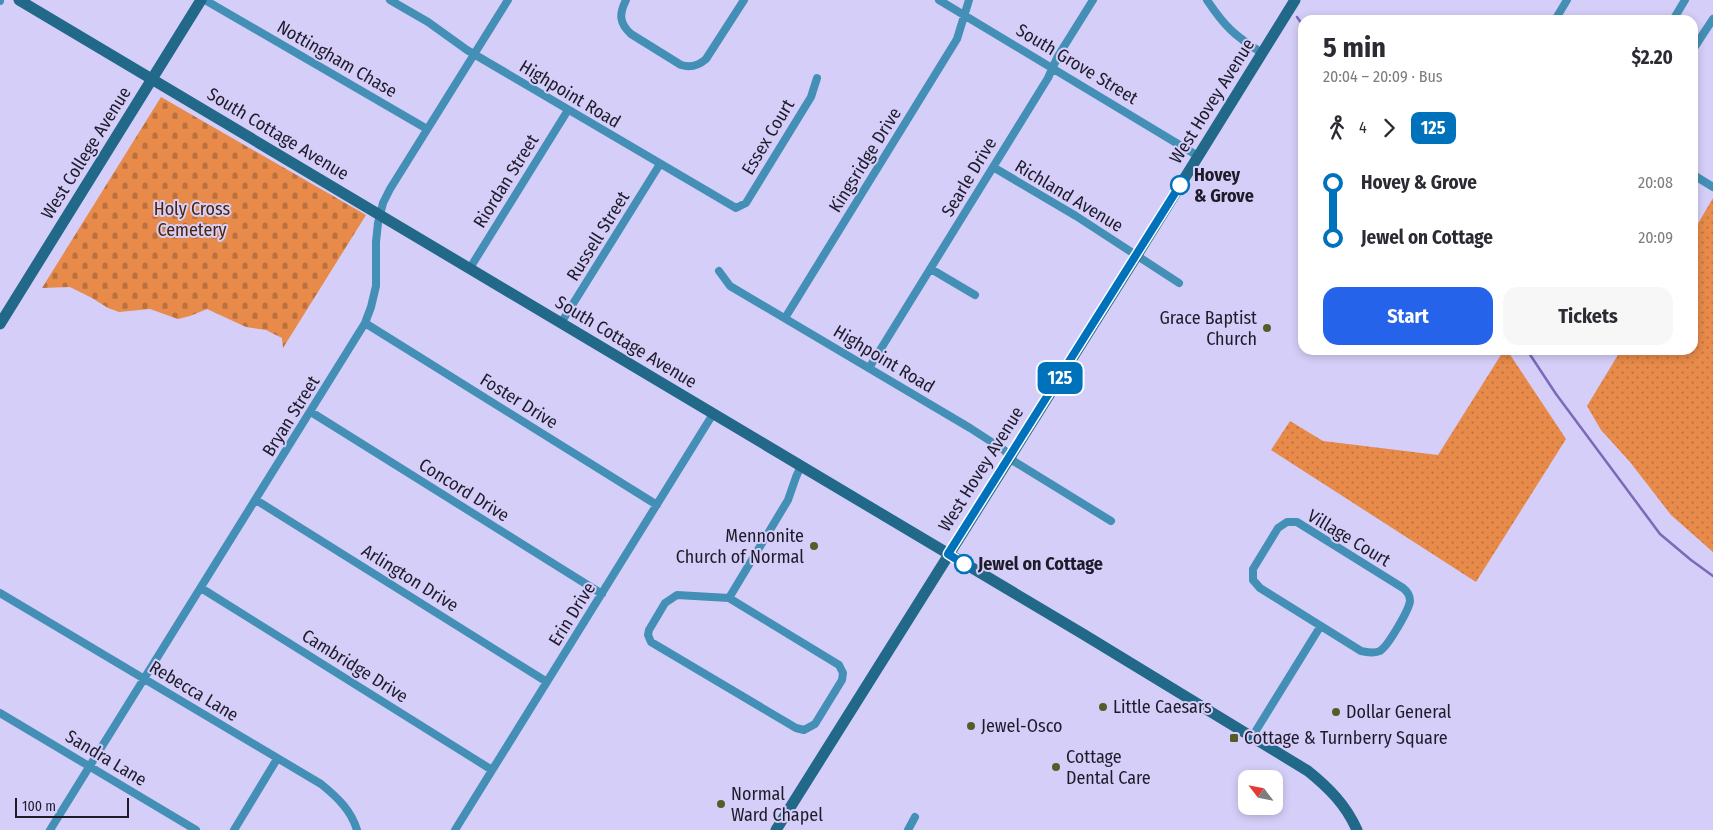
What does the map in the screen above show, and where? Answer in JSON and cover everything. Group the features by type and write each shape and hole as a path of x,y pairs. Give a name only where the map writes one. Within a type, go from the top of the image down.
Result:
{"main road":[{"name":"South Cottage Avenue","path":"19,0 1083,634 1308,771 1326,785 1337,797 1358,830"},
{"name":"West College Avenue","path":"0,324 201,0"},
{"name":"West Hovey Avenue","path":"776,830 1295,0"}],"street":[{"name":"Nottingham Chase","path":"206,0 427,129"},
{"name":"Highpoint Road","path":"390,0 428,22 474,54 568,110 731,206 738,207"},
{"name":"Bryan Street","path":"50,830 365,324 376,286 376,242 383,203 508,0"},
{"path":"626,0 621,11 621,20 625,29 630,34 681,66 696,66 706,60 744,0"},
{"name":"South Grove Street","path":"939,0 1198,156"},
{"name":"Kingsridge Drive","path":"785,318 957,39 969,0"},
{"name":"Searle Drive","path":"869,368 1093,0"},
{"path":"1207,0 1232,33 1262,53"},
{"path":"1558,15 1568,0"},
{"path":"1676,15 1685,0"},
{"path":"1698,42 1713,19"},
{"name":"Essex Court","path":"738,207 746,203 811,97 817,78"},
{"name":"Riordan Street","path":"470,268 568,110"},
{"name":"Russell Street","path":"561,323 660,164"},
{"name":"Richland Avenue","path":"993,167 1076,216 1180,283"},
{"path":"1698,178 1713,187"},
{"path":"931,269 975,294"},
{"name":"Highpoint Road","path":"719,271 730,286 987,439 1004,450 1015,462 1110,522"},
{"name":"Foster Drive","path":"365,324 658,505"},
{"name":"Concord Drive","path":"311,412 602,594"},
{"name":"Erin Drive","path":"455,830 713,414"},
{"path":"729,598 788,500 802,466"},
{"name":"Arlington Drive","path":"256,500 547,682"},
{"name":"Village Court","path":"1287,522 1297,522 1408,592 1410,599 1408,608 1385,647 1379,652 1361,651 1320,626 1260,588 1253,580 1253,569 1278,528 1287,522"},
{"name":"Cambridge Drive","path":"201,588 492,770"},
{"name":"Rebecca Lane","path":"0,593 321,784 336,796 347,810 358,830"},
{"path":"684,595 729,598 813,648 842,669 842,680 815,724 809,728 804,730 796,728 651,642 649,639 649,630 671,598 684,595"},
{"path":"1252,737 1320,626"},
{"name":"Sandra Lane","path":"0,713 196,830"},
{"path":"234,830 277,759"},
{"path":"908,830 915,817"}],"green space":[{"name":"Holy Cross Cemetery","path":"161,97 366,215 283,348 282,338 266,330 246,327 207,309 178,319 150,309 119,312 70,287 42,288"},
{"path":"1713,198 1713,552 1671,515 1630,462 1601,430 1587,406 1618,355 1698,355 1698,224"},
{"path":"1501,355 1510,355 1566,439 1476,582 1271,450 1290,421 1323,441 1438,455"}],"waterway":[{"path":"1530,355 1556,394 1660,534 1713,576"}],"bus line":[{"name":"125","path":"964,564 948,554 1180,185"}],"place":[{"name":"Hovey & Grove","path":"1180,185"},
{"name":"Grace Baptist Church","path":"1267,328"},
{"name":"Mennonite Church of Normal","path":"814,546"},
{"name":"Jewel on Cottage","path":"964,564"},
{"name":"Little Caesars","path":"1103,707"},
{"name":"Dollar General","path":"1336,712"},
{"name":"Jewel-Osco","path":"971,726"},
{"name":"Cottage & Turnberry Square","path":"1234,738"},
{"name":"Cottage Dental Care","path":"1056,767"},
{"name":"Normal Ward Chapel","path":"721,804"}]}
